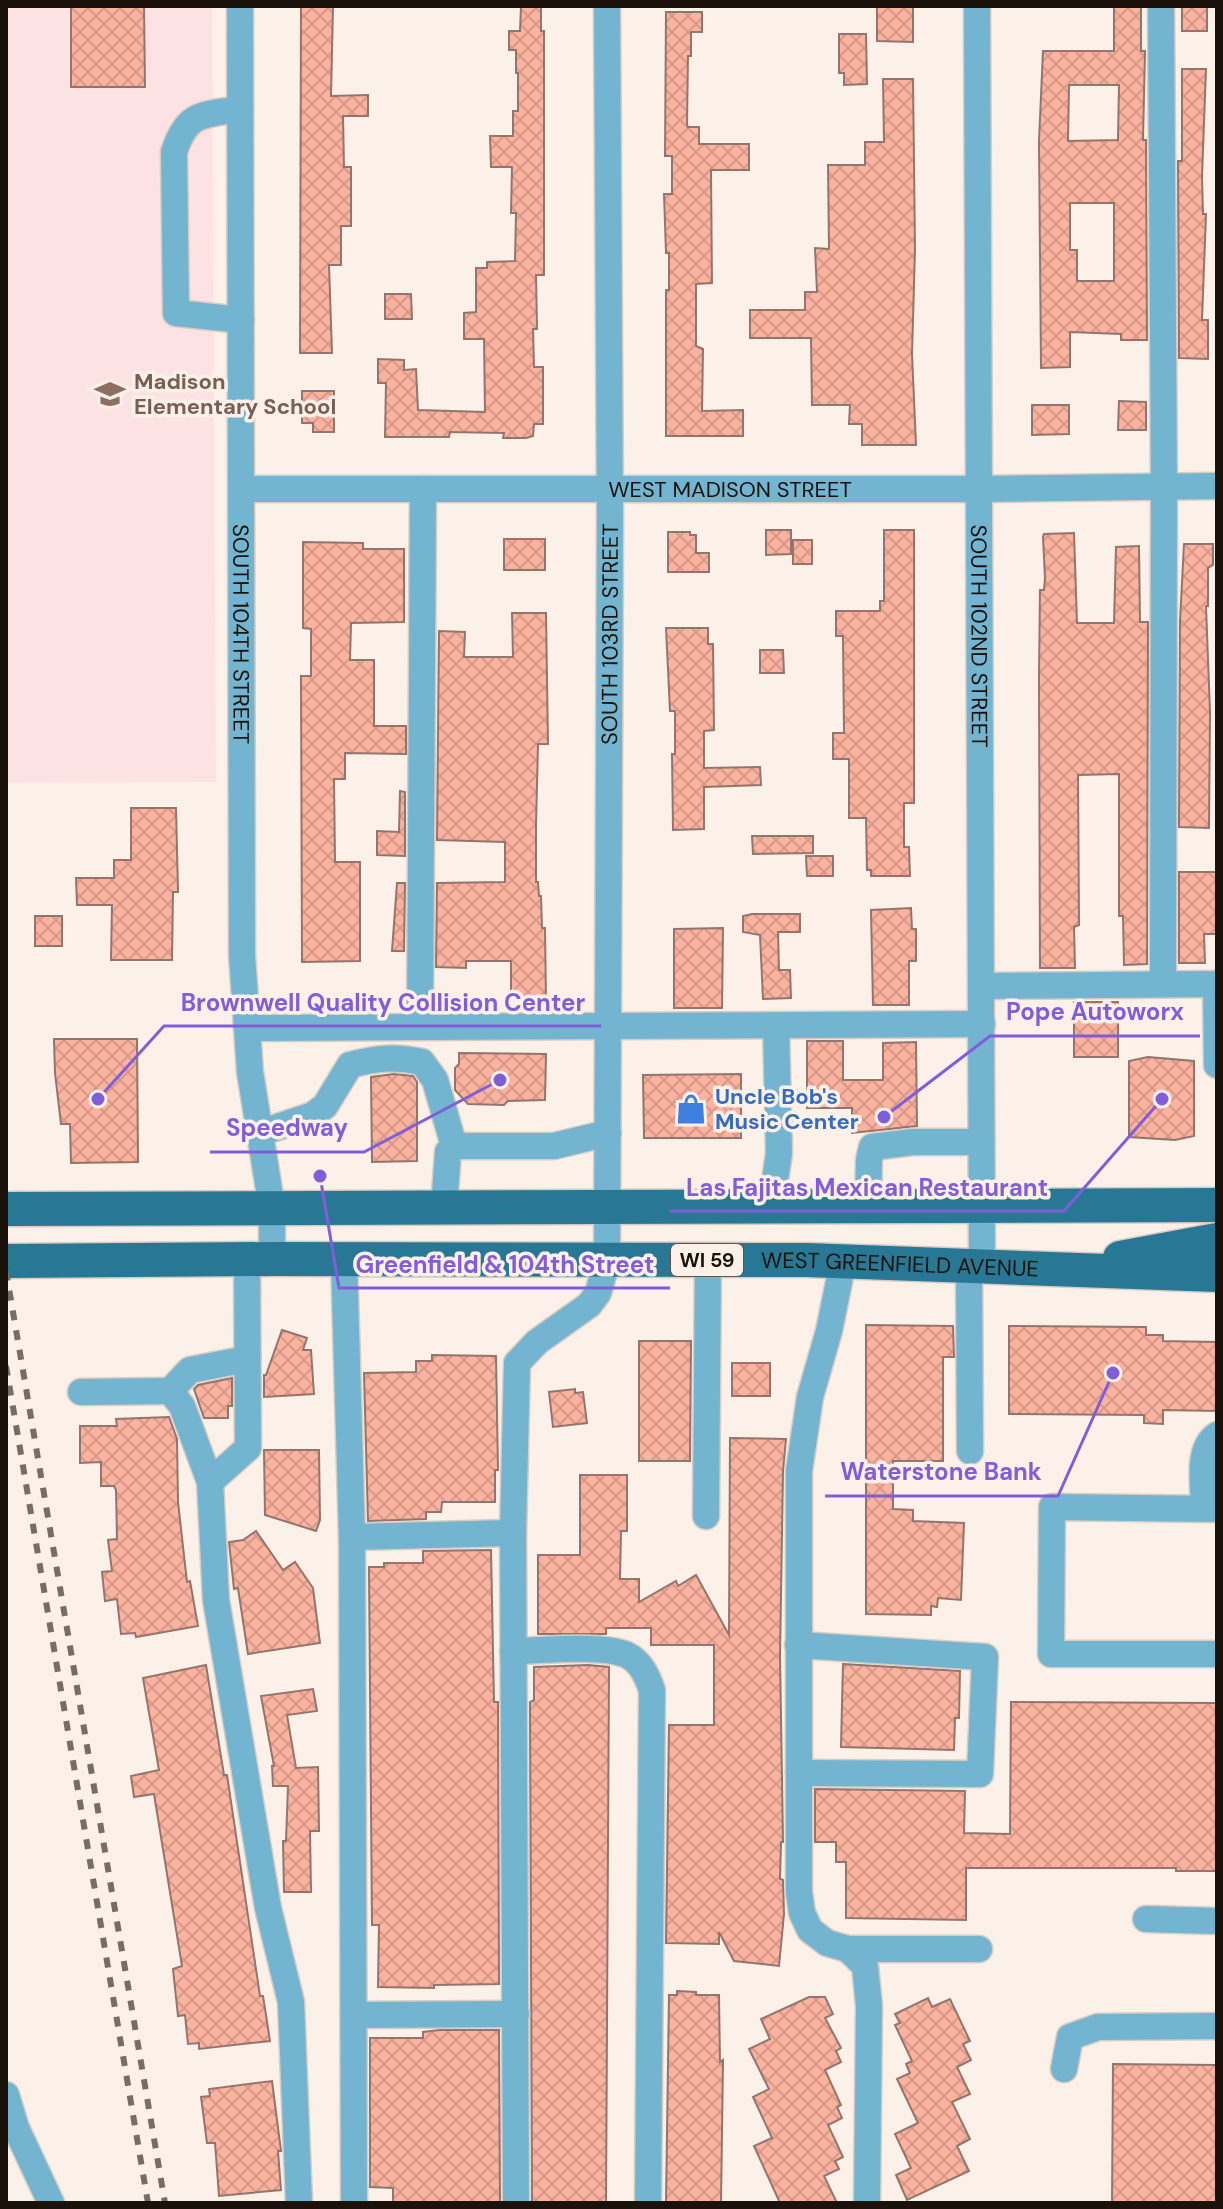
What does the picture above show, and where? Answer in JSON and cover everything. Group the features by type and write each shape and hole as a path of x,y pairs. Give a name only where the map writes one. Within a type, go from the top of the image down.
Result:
{"main road":[{"path":"6,1209 1217,1205"},
{"path":"1094,1269 1126,1255 1217,1240"},
{"name":"WEST GREENFIELD AVENUE","path":"6,1261 708,1260 1217,1275"}],"street":[{"name":"SOUTH 104TH STREET","path":"210,1482 248,1448 247,1359 260,1259 272,1208 250,1072 242,955 240,6"},
{"name":"SOUTH 103RD STREET","path":"516,2203 513,1533 517,1363 537,1342 589,1305 598,1293 607,1261 610,489 607,6"},
{"name":"SOUTH 102ND STREET","path":"970,1451 981,1206 982,1024 977,6"},
{"path":"1161,6 1163,984"},
{"path":"240,109 200,116 181,129 174,152 176,313 241,320"},
{"name":"WEST MADISON STREET","path":"242,489 1217,486"},
{"path":"420,1027 423,489"},
{"path":"982,986 1216,984 1217,1065"},
{"path":"247,1028 982,1024"},
{"path":"771,1207 779,1153 776,1026"},
{"path":"260,1133 313,1115 325,1106 350,1065 377,1058 403,1058 422,1062 435,1080 454,1146"},
{"path":"444,1207 448,1152 454,1146 554,1146 608,1133"},
{"path":"868,1207 872,1147 913,1142 981,1142"},
{"path":"344,1260 352,1537 356,2015 354,2203"},
{"path":"706,1516 708,1260"},
{"path":"843,1262 829,1331 810,1397 799,1471 799,1892 802,1913 810,1930 827,1943 848,1949 979,1949"},
{"path":"81,1392 170,1391 190,1370 247,1359"},
{"path":"170,1391 182,1406 210,1482 216,1600 268,1908 291,2002 299,2203"},
{"path":"1217,1435 1204,1451 1210,1509 1052,1507 1051,1654 1217,1654"},
{"path":"352,1537 513,1533"},
{"path":"798,1645 985,1657 980,1774 799,1773"},
{"path":"513,1651 611,1650 629,1656 645,1671 652,1690 648,2203"},
{"path":"1146,1919 1217,1921"},
{"path":"848,1949 865,1966 869,2006 867,2203"},
{"path":"356,2015 516,2014"},
{"path":"1064,2069 1070,2037 1098,2027 1217,2026"},
{"path":"6,2095 16,2128 51,2203"}],"shaded area":[{"name":"Madison Elementary School","path":"6,6 212,6 216,782 6,783"}],"building":[{"path":"71,6 144,6 145,87 71,87"},
{"path":"301,6 333,6 331,96 368,95 368,116 343,116 344,167 351,167 351,226 341,226 341,265 329,265 332,353 300,353"},
{"path":"521,6 541,6 541,31 544,31 544,275 536,275 537,329 533,329 534,367 543,367 543,424 534,424 533,436 526,438 503,438 504,433 450,432 449,437 385,437 386,383 378,383 378,359 404,360 404,370 416,369 418,410 485,412 484,339 464,339 464,313 476,312 476,268 487,268 487,262 515,261 516,213 511,213 512,167 491,167 490,136 513,136 513,111 518,111 518,73 516,50 509,50 509,31 520,31"},
{"path":"1114,6 1141,6 1141,51 1145,51 1143,140 1146,140 1147,340 1121,340 1121,334 1070,332 1070,367 1041,368 1039,141 1043,51 1114,51","holes":["1069,85 1119,85 1118,140 1068,141","1070,203 1114,203 1114,281 1077,281 1077,250 1070,250"]},
{"path":"1182,6 1207,6 1207,31 1182,31"},
{"path":"877,7 913,7 913,42 877,41"},
{"path":"666,12 702,12 702,32 691,32 691,56 688,56 688,127 699,127 699,144 749,144 749,170 711,170 712,283 696,284 696,346 703,349 702,411 743,410 743,436 666,436 669,253 666,253 664,194 672,194 672,156 665,156"},
{"path":"839,34 866,34 867,84 844,85 844,73 839,73"},
{"path":"1182,69 1206,69 1202,320 1208,320 1208,359 1179,358 1178,161 1182,161"},
{"path":"883,79 913,79 915,249 912,354 916,445 862,445 862,424 849,424 850,405 812,405 811,338 750,338 750,310 805,310 805,292 817,292 815,248 829,249 828,165 865,165 865,142 884,142"},
{"path":"385,294 411,294 412,319 385,319"},
{"path":"302,391 334,391 334,432 313,432 313,423 302,423"},
{"path":"1119,401 1146,402 1146,430 1118,430"},
{"path":"1032,405 1069,405 1069,434 1032,435"},
{"path":"766,530 791,530 791,554 766,555"},
{"path":"884,530 914,530 914,803 904,803 904,847 909,847 910,876 871,876 871,870 867,870 866,818 849,818 849,759 833,759 833,733 844,733 843,636 836,636 836,611 880,611 880,601 884,601"},
{"path":"668,532 696,535 696,553 709,553 709,572 668,572"},
{"path":"1074,533 1077,623 1114,623 1116,547 1139,546 1140,622 1148,622 1147,964 1124,965 1123,916 1119,916 1119,774 1078,775 1079,925 1074,927 1075,968 1040,968 1039,677 1040,590 1044,590 1045,578 1043,537 1044,534"},
{"path":"504,539 545,539 545,570 504,570"},
{"path":"793,540 812,540 812,564 793,564"},
{"path":"303,542 363,543 363,549 404,549 404,622 351,623 350,660 374,660 374,726 406,726 406,754 345,753 345,779 334,779 335,862 360,862 360,961 302,962 301,676 311,676 311,629 303,628"},
{"path":"1184,544 1213,544 1206,606 1210,712 1209,828 1179,827 1180,621"},
{"path":"512,613 546,613 548,744 538,744 536,825 536,882 541,896 542,928 545,928 546,1004 542,1005 517,1004 517,993 511,993 511,961 466,961 466,968 436,967 437,883 505,882 505,842 437,840 439,631 465,632 464,657 513,657"},
{"path":"666,628 708,628 708,644 713,644 714,730 704,731 704,768 760,767 761,785 704,787 704,829 673,830 675,711 670,711"},
{"path":"760,650 783,650 784,673 760,673"},
{"path":"400,791 405,792 405,856 377,855 377,831 399,832"},
{"path":"131,808 176,808 178,892 173,892 172,960 111,960 112,905 77,905 76,878 114,878 114,860 131,860"},
{"path":"752,836 813,836 813,853 753,854"},
{"path":"806,856 833,856 833,876 807,876"},
{"path":"1179,872 1217,872 1217,934 1204,934 1205,963 1179,963"},
{"path":"397,883 405,883 404,951 392,951"},
{"path":"911,908 912,929 916,929 916,961 909,961 909,1005 873,1005 871,910"},
{"path":"800,914 800,932 778,932 779,970 790,970 791,998 763,999 760,935 743,932 743,916"},
{"path":"35,916 62,916 62,946 35,946"},
{"path":"723,928 722,1008 674,1008 674,929"},
{"path":"1074,1002 1118,1002 1118,1057 1074,1057"},
{"path":"54,1039 137,1039 138,1162 71,1163 70,1124 61,1124"},
{"path":"807,1041 843,1041 843,1080 883,1080 883,1043 916,1042 917,1126 852,1133 852,1108 807,1108"},
{"path":"459,1053 546,1054 545,1100 508,1101 504,1105 468,1104 455,1090"},
{"path":"1148,1057 1194,1061 1194,1136 1175,1140 1129,1137 1129,1061"},
{"path":"394,1074 413,1076 417,1082 417,1161 372,1162 371,1077"},
{"path":"741,1074 741,1138 644,1138 643,1075"},
{"path":"866,1325 953,1326 954,1357 943,1357 943,1461 893,1461 893,1509 913,1510 913,1521 964,1523 961,1600 938,1598 937,1607 931,1606 931,1615 866,1614"},
{"path":"1009,1326 1146,1327 1146,1335 1163,1335 1163,1341 1217,1342 1217,1411 1163,1410 1163,1424 1144,1423 1144,1415 1009,1414"},
{"path":"282,1330 307,1338 303,1350 311,1350 314,1394 264,1397 264,1375"},
{"path":"639,1341 691,1341 690,1461 639,1461"},
{"path":"432,1355 496,1356 498,1470 495,1470 495,1502 442,1502 441,1512 426,1512 426,1519 368,1521 364,1373 416,1372 416,1361 432,1361"},
{"path":"732,1363 770,1363 770,1396 732,1396"},
{"path":"232,1378 232,1406 228,1406 228,1418 204,1418 194,1389 198,1385"},
{"path":"575,1389 575,1393 583,1392 587,1423 553,1427 549,1392"},
{"path":"169,1417 177,1439 178,1502 187,1582 190,1581 198,1626 136,1637 135,1633 121,1634 117,1599 105,1601 102,1572 112,1571 108,1540 117,1539 116,1490 114,1486 101,1486 101,1462 80,1463 80,1426 117,1426 116,1419"},
{"path":"730,1438 786,1439 780,1656 783,1842 780,1879 783,1880 784,1914 779,1966 734,1961 719,1932 719,1944 666,1943 669,1725 714,1725 714,1645 651,1645 651,1628 606,1628 606,1634 538,1634 538,1555 580,1555 580,1475 627,1475 627,1531 621,1531 620,1579 639,1579 639,1602 676,1581 678,1586 696,1575 729,1635"},
{"path":"264,1450 319,1450 320,1520 316,1531 265,1515"},
{"path":"256,1531 283,1570 295,1562 313,1588 320,1643 248,1654 238,1588 234,1589 229,1542 243,1540"},
{"path":"491,1550 494,1702 498,1702 499,1984 378,1987 379,1925 372,1925 369,1567 384,1567 384,1563 423,1563 423,1551"},
{"path":"843,1664 960,1671 959,1718 955,1718 954,1750 841,1747"},
{"path":"206,1665 270,2041 199,2049 199,2043 188,2044 185,2015 178,2016 173,1969 182,1966 154,1794 134,1797 131,1776 159,1770 143,1678"},
{"path":"534,1667 609,1667 606,2203 532,2203 530,1702 534,1700"},
{"path":"313,1689 317,1711 287,1715 296,1768 318,1767 319,1831 310,1831 311,1892 284,1892 283,1841 286,1841 288,1786 273,1786 274,1766 261,1696"},
{"path":"1011,1702 1217,1703 1217,1871 1176,1871 1176,1868 966,1868 966,1920 846,1918 846,1862 836,1862 836,1842 815,1842 815,1789 965,1791 964,1833 1010,1834"},
{"path":"677,1991 719,1995 720,2062 723,2060 721,2203 666,2203 669,1995 677,1995"},
{"path":"809,1997 825,1997 833,2014 825,2018 841,2048 836,2051 841,2062 825,2070 841,2105 837,2107 842,2118 828,2125 843,2157 835,2161 839,2169 824,2176 837,2203 780,2203 754,2146 772,2138 753,2097 769,2089 749,2049 770,2039 761,2019"},
{"path":"928,1998 932,2007 950,1999 970,2041 963,2044 971,2060 957,2067 970,2094 952,2102 970,2139 957,2146 969,2171 907,2200 896,2175 911,2168 895,2134 918,2123 897,2079 910,2073 906,2064 912,2061 895,2025 900,2023 895,2014"},
{"path":"499,2030 500,2203 393,2203 393,2188 370,2187 370,2038 423,2038 423,2032"},
{"path":"1113,2064 1217,2065 1217,2203 1112,2203"},
{"path":"272,2081 281,2151 278,2151 281,2190 219,2196 215,2143 207,2143 201,2097 210,2096 209,2089"}],"railway":[{"path":"6,1271 165,2203"},
{"path":"6,1366 148,2203"}],"place":[{"name":"Madison Elementary School","path":"110,394"},
{"name":"Speedway","path":"500,1080"},
{"name":"Brownwell Quality Collision Center","path":"98,1099"},
{"name":"Las Fajitas Mexican Restaurant","path":"1162,1099"},
{"name":"Uncle Bob's Music Center","path":"691,1109"},
{"name":"Pope Autoworx","path":"884,1117"},
{"name":"Greenfield & 104th Street","path":"320,1176"},
{"name":"Waterstone Bank","path":"1113,1373"}]}
